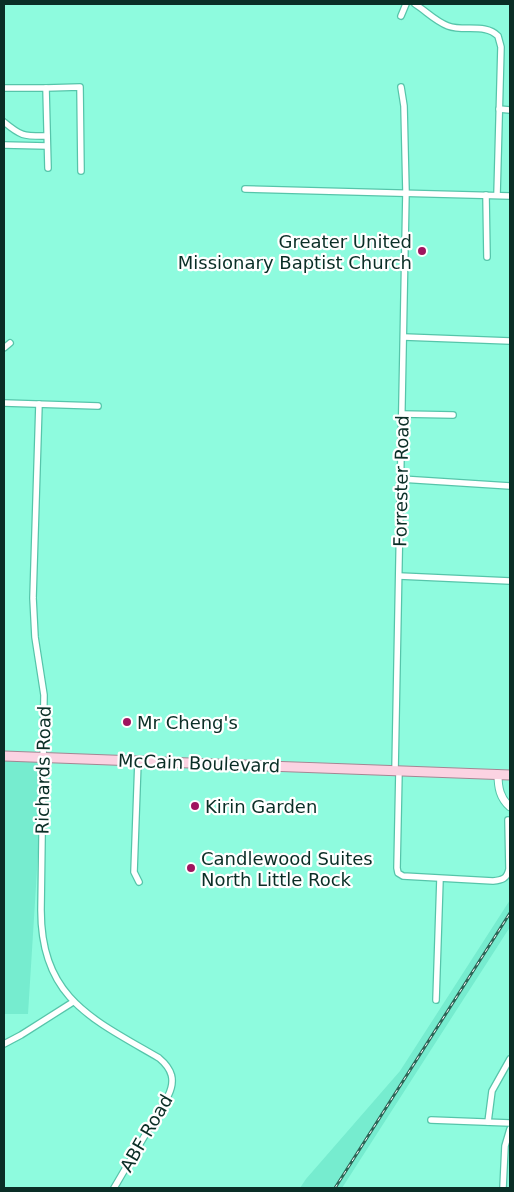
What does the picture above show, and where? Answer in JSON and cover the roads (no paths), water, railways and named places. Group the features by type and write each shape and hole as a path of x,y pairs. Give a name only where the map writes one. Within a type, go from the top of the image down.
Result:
{"main road":[{"name":"McCain Boulevard","path":"4,756 510,775"}],"street":[{"path":"401,16 406,4"},
{"path":"414,4 435,20 446,25 460,29 489,30 498,36 501,47 497,195"},
{"path":"4,88 80,87 81,171"},
{"name":"Forrester Road","path":"401,87 404,106 406,192 399,576 397,868 398,873 403,876 440,879"},
{"path":"46,88 48,168"},
{"path":"499,109 510,110"},
{"path":"4,122 19,134 47,136"},
{"path":"4,146 47,146"},
{"path":"245,188 510,196"},
{"path":"486,195 487,257"},
{"path":"404,337 510,341"},
{"path":"4,348 10,343"},
{"path":"4,403 98,406"},
{"name":"Richards Road","path":"39,404 33,616 44,695 41,932 53,973 74,1002 96,1022 159,1058 168,1066 172,1076"},
{"path":"402,414 453,414"},
{"path":"402,479 510,486"},
{"path":"399,576 510,581"},
{"path":"138,761 134,872 139,882"},
{"path":"498,774 499,790 510,807"},
{"path":"436,1000 440,879 493,881 504,879 509,869 508,820"},
{"path":"4,1044 22,1035 74,1002"},
{"path":"488,1122 492,1092 510,1059"},
{"name":"ABF Road","path":"114,1188 168,1096 173,1084 172,1076"},
{"path":"431,1120 510,1123"},
{"path":"503,1188 505,1146 510,1128"}],"railway":[{"path":"335,1188 510,913"}],"place":[{"name":"Greater United Missionary Baptist Church","path":"422,251"},
{"name":"Mr Cheng's","path":"127,722"},
{"name":"Kirin Garden","path":"195,806"},
{"name":"Candlewood Suites North Little Rock","path":"191,868"}]}
